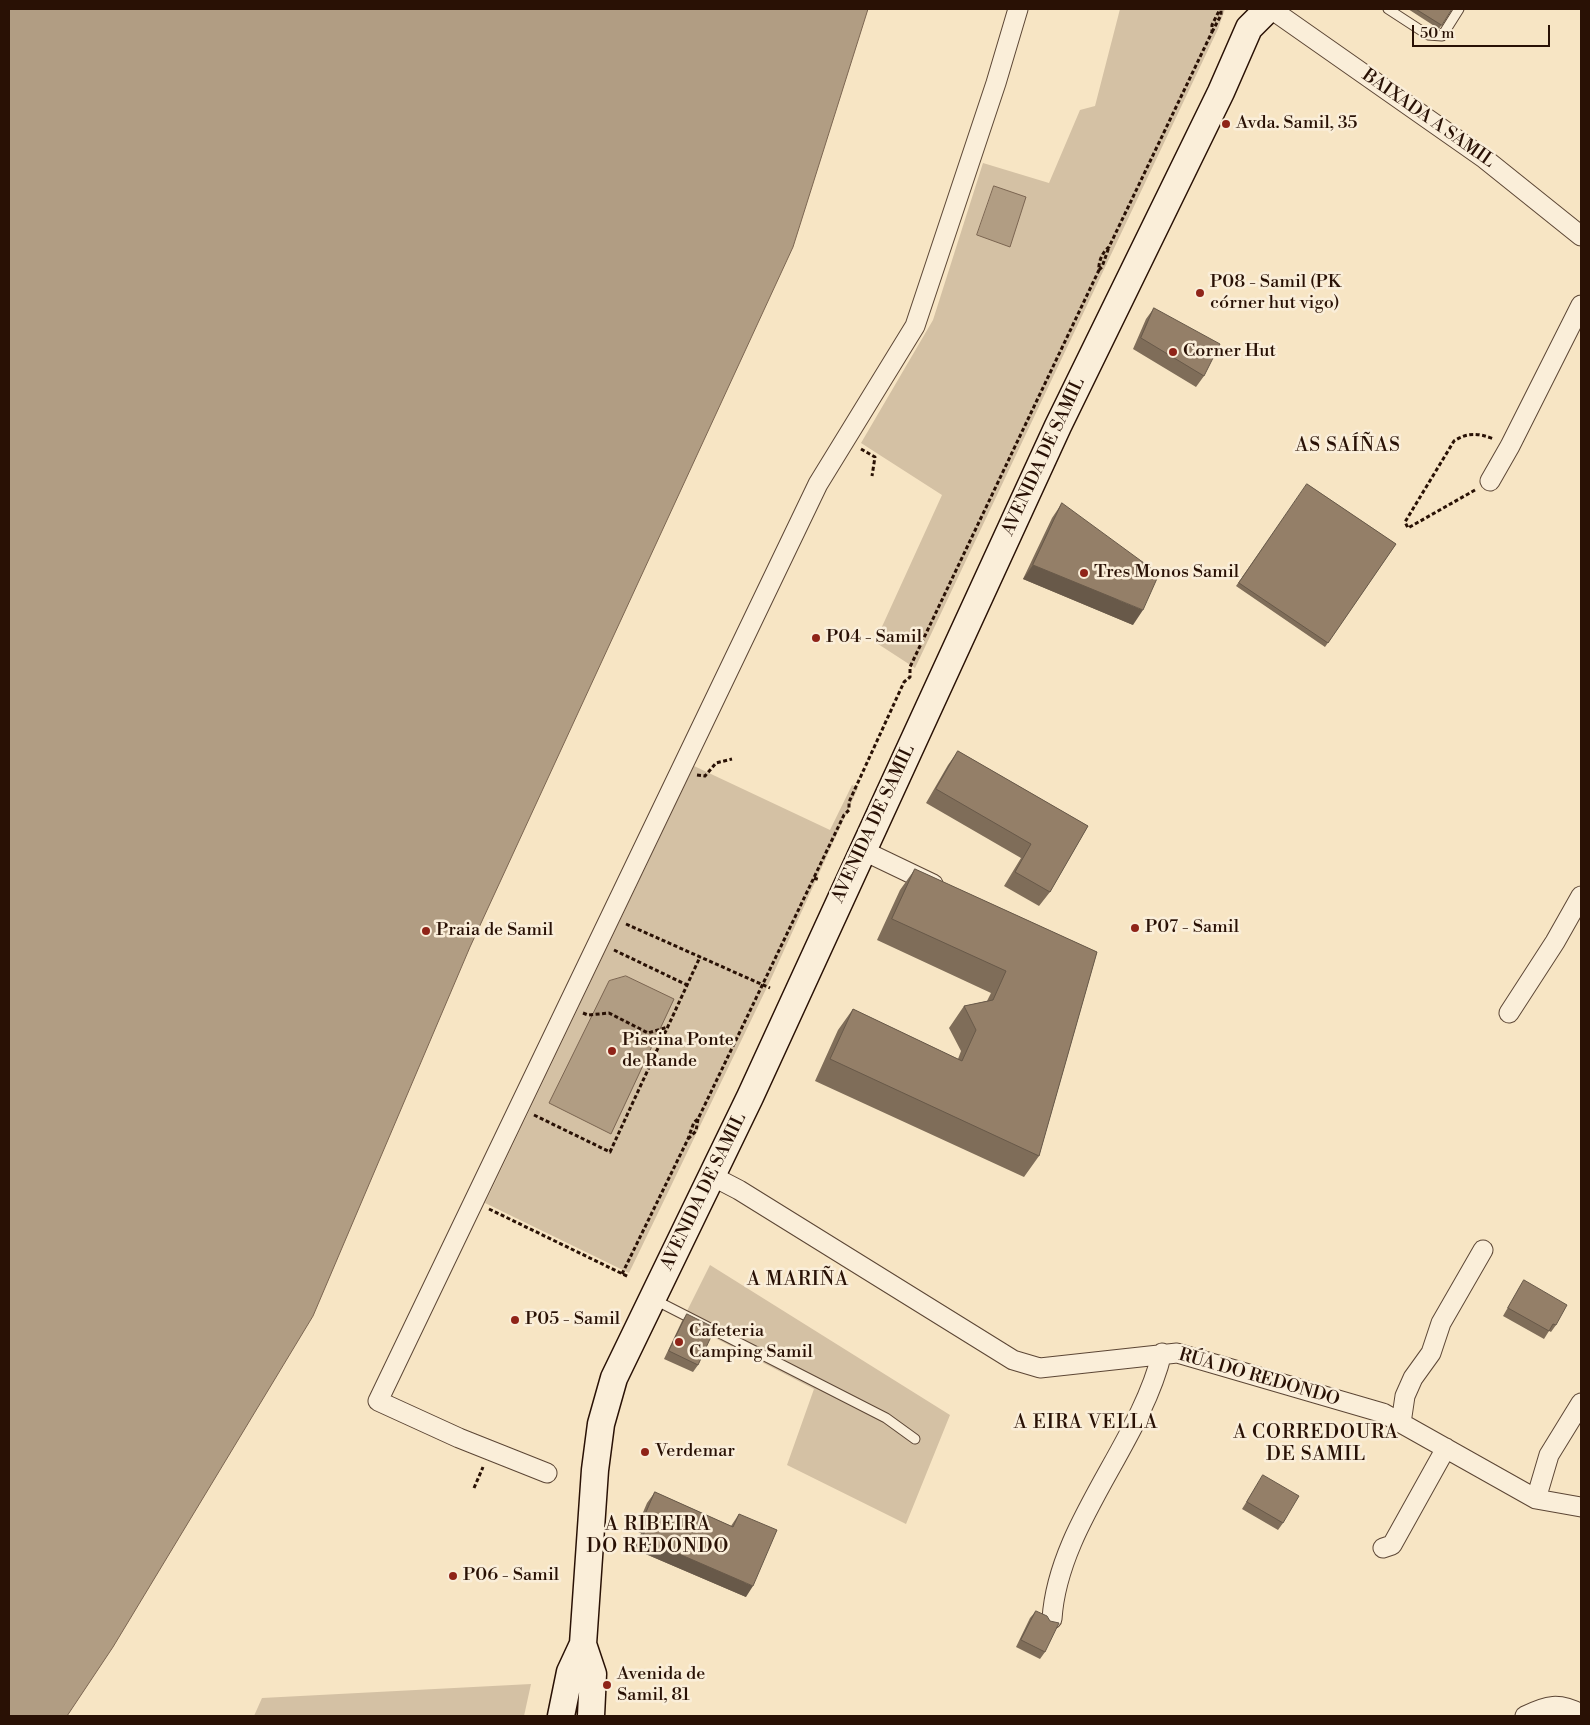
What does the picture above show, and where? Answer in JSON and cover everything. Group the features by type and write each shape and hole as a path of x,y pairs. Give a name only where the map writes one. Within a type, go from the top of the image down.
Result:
{"main road":[{"name":"AVENIDA DE SAMIL","path":"561,1716 570,1672 583,1644 595,1470 601,1424 614,1378 750,1097 1058,426 1217,100 1249,18 1270,9"},
{"name":"AVENIDA DE SAMIL","path":"583,1644 594,1674 591,1716"}],"street":[{"path":"547,1473 459,1438 378,1401 680,768 818,484 915,326 996,83 1018,9"},
{"name":"BAIXADA A SAMIL","path":"1270,9 1486,159 1581,236"},
{"path":"1490,482 1581,305"},
{"path":"862,850 953,893"},
{"path":"1509,1012 1555,942 1581,896"},
{"name":"RÚA DO REDONDO","path":"712,1176 748,1195 1012,1360 1040,1368 1162,1353 1177,1353 1363,1407 1401,1423 1536,1499 1581,1507"},
{"path":"1401,1423 1406,1396 1413,1378 1431,1353 1442,1323 1483,1250"},
{"path":"1052,1619 1053,1595 1066,1558 1145,1403 1162,1353"},
{"path":"1536,1499 1549,1455 1581,1403"},
{"path":"1383,1548 1392,1545 1446,1448"},
{"path":"1525,1716 1550,1706 1564,1706 1581,1714"}],"lane":[{"path":"1388,9 1428,35 1442,36 1459,9"},
{"path":"652,1299 886,1418 915,1439"}],"path":[{"path":"622,1274 844,815 849,810 849,802 873,749 904,682 910,677 910,667 1099,270 1105,250 1109,247 1212,32 1212,26 1220,9"},
{"path":"1490,482 1408,528 1405,522 1454,441 1463,435 1474,433 1510,446"},
{"path":"845,440 875,457 872,476"},
{"path":"873,749 879,752"},
{"path":"680,768 690,774 705,776 716,763 732,759"},
{"path":"814,878 820,880"},
{"path":"610,916 770,988"},
{"path":"597,942 688,986"},
{"path":"518,1108 610,1152 700,957"},
{"path":"588,1015 609,1013 648,1033 662,1030 668,1026"},
{"path":"688,1139 698,1132 698,1119"},
{"path":"473,1202 629,1277"}],"shaded area":[{"path":"9,9 868,9 793,247 470,947 313,1316 113,1647 67,1716 9,1716"},
{"path":"1120,9 1225,9 1218,29 915,668 875,642 942,495 861,443 933,320 983,163 1049,183 1080,110 1095,106"},
{"path":"994,186 1026,197 1010,247 977,235"},
{"path":"694,766 830,830 852,785 858,788 770,981 629,1273 485,1203"},
{"name":"Piscina Ponte de Rande","path":"626,976 674,999 611,1134 549,1103 609,981"},
{"path":"710,1265 950,1415 906,1524 787,1465 814,1389 682,1321"},
{"path":"531,1684 524,1716 254,1716 262,1698"}],"building":[{"path":"1416,9 1452,9 1442,25"},
{"path":"1154,308 1220,344 1204,376 1141,338"},
{"path":"1307,484 1396,544 1328,643 1239,583"},
{"path":"1062,503 1159,574 1143,610 1033,565"},
{"path":"958,751 1088,826 1050,892 1015,872 1031,844 936,789"},
{"path":"915,869 1097,952 1039,1156 830,1059 853,1009 962,1061 976,1030 964,1006 993,1000 1006,971 892,919"},
{"path":"1524,1280 1567,1305 1556,1325 1553,1324 1549,1331 1508,1308"},
{"path":"687,1314 715,1328 698,1365 669,1351"},
{"path":"1263,1475 1299,1496 1283,1523 1247,1502"},
{"path":"655,1492 733,1527 739,1514 777,1530 753,1586 642,1538 649,1522 643,1520"},
{"path":"1036,1611 1047,1616 1050,1621 1059,1623 1045,1652 1021,1640"}],"place":[{"name":"Avda. Samil, 35","path":"1226,124"},
{"name":"P08 - Samil (PK córner hut vigo)","path":"1200,293"},
{"name":"Corner Hut","path":"1173,352"},
{"name":"Tres Monos Samil","path":"1084,573"},
{"name":"P04 - Samil","path":"816,638"},
{"name":"P07 - Samil","path":"1135,928"},
{"name":"Praia de Samil","path":"426,931"},
{"name":"Piscina Ponte de Rande","path":"612,1051"},
{"name":"P05 - Samil","path":"515,1320"},
{"name":"Cafeteria Camping Samil","path":"679,1342"},
{"name":"Verdemar","path":"645,1452"},
{"name":"P06 - Samil","path":"453,1576"},
{"name":"Avenida de Samil, 81","path":"607,1685"}],"district":[{"name":"AS SAÍÑAS","path":"1348,446"},
{"name":"A MARIÑA","path":"798,1280"},
{"name":"A EIRA VELLA","path":"1086,1423"},
{"name":"A CORREDOURA DE SAMIL","path":"1316,1444"},
{"name":"A RIBEIRA DO REDONDO","path":"658,1536"}]}
